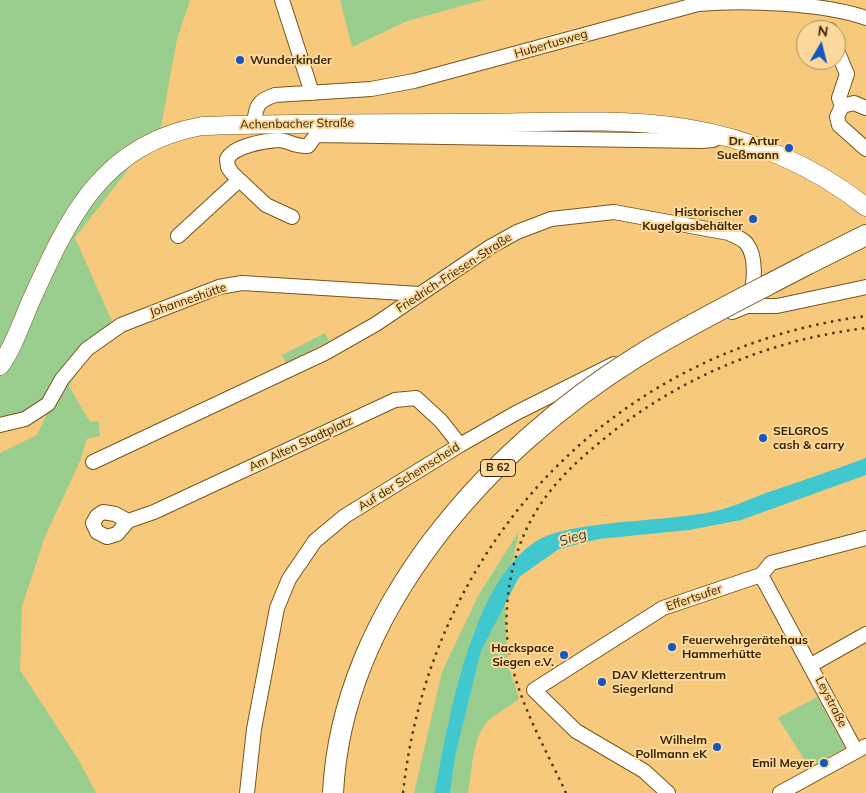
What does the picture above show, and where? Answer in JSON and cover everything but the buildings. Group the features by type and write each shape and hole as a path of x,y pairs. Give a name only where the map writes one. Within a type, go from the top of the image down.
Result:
{"highway":[{"name":"B 62","path":"346,793 351,755 360,712 388,638 428,569 489,497 551,436 612,389 678,348 811,271 866,235"},
{"name":"B 62","path":"333,793 336,762 347,708 376,632 393,600 418,562 473,495 543,426 605,378 671,337 811,271 866,250"}],"main road":[{"name":"Achenbacher Straße","path":"0,366 67,225 87,196 110,171 139,148 178,130 202,126 254,124 316,130 616,124 682,128 745,142 804,167 839,185 866,207"}],"street":[{"path":"282,0 312,93"},
{"name":"Hubertusweg","path":"254,124 256,110 262,100 275,95 371,88 414,80 698,4 725,2 818,8 866,18"},
{"path":"845,70 847,74 839,98 842,106 837,117 838,125 866,150"},
{"path":"842,106 854,103 866,108"},
{"path":"292,217 266,205 239,180 228,167 227,159 234,150 279,140 297,147 308,146 316,130"},
{"path":"178,236 239,180"},
{"name":"Friedrich-Friesen-Straße","path":"93,462 325,353 376,324 490,247 517,232 551,219 614,212 729,233 744,241 752,251 754,288 747,306"},
{"name":"Johanneshütte","path":"0,426 25,419 48,404 62,380 87,348 121,325 219,286 242,283 420,294"},
{"path":"747,306 777,306 866,287"},
{"name":"Auf der Schemscheid","path":"247,793 254,729 277,608 289,579 315,541 345,516 460,445 590,375 747,306"},
{"name":"Am Alten Stadtplatz","path":"128,521 154,512 395,400 416,398 441,421 460,445"},
{"name":"Effertsufer","path":"668,793 644,771 576,731 534,690 663,608 761,575 771,563 866,538"},
{"name":"Leystraße","path":"761,575 861,749"},
{"path":"812,665 866,634"},
{"path":"780,793 861,749"}],"green space":[{"path":"0,0 190,0 177,39 161,127 75,238 112,321 69,386 90,422 99,421 100,436 87,439 80,461 44,539 22,607 20,670 78,759 96,793 0,793 0,453 37,435 47,413 0,420"},
{"path":"340,0 484,0 407,21 352,47"},
{"path":"325,333 329,341 286,363 282,355"},
{"path":"519,531 513,560 499,581 474,632 449,719 435,793 414,793 442,672 478,596"},
{"path":"505,603 508,665 519,699 487,722 482,729 475,746 468,793 450,793 455,757 481,651"},
{"path":"817,697 845,748 813,765 810,759 806,762 778,718"}],"water":[{"name":"Sieg","path":"866,458 866,475 741,520 689,530 599,539 559,549 519,577 481,651 455,757 450,793 435,793 448,726 470,645 485,606 504,573 527,548 555,533 575,528 696,515 716,511"}],"railway":[{"path":"403,793 420,702 451,617 495,540 550,473 616,415 692,369 775,336 866,316"},
{"path":"566,793 521,696 510,656 507,635 507,601 513,567 524,535 540,505 567,472 599,443 628,420 691,382 724,366 758,353 794,342 866,328"}],"place":[{"name":"Wunderkinder","path":"240,60"},
{"name":"Dr. Artur Sueßmann","path":"789,148"},
{"name":"Historischer Kugelgasbehälter","path":"753,219"},
{"name":"SELGROS cash & carry","path":"763,438"},
{"name":"Feuerwehrgerätehaus Hammerhütte","path":"672,647"},
{"name":"Hackspace Siegen e.V.","path":"564,655"},
{"name":"DAV Kletterzentrum Siegerland","path":"602,682"},
{"name":"Wilhelm Pollmann eK","path":"717,747"},
{"name":"Emil Meyer","path":"824,763"}]}
